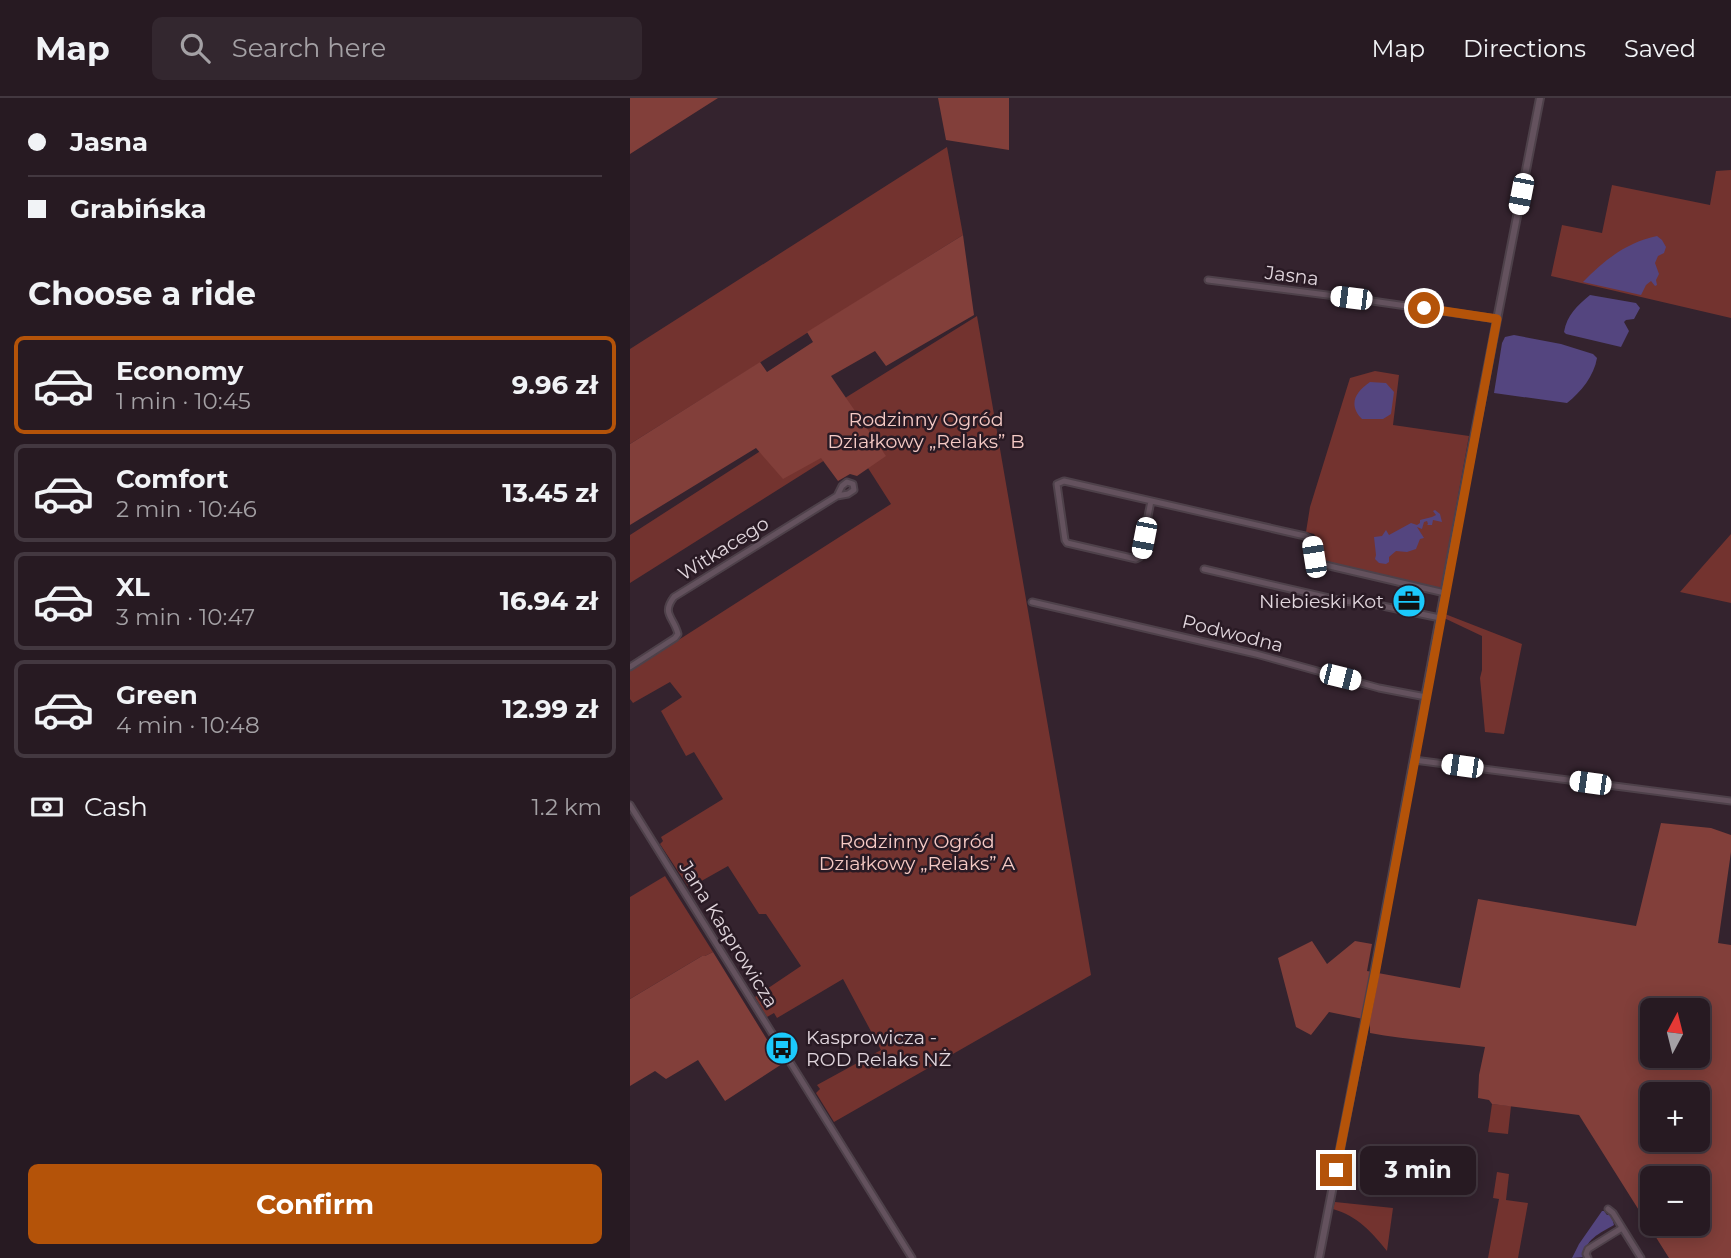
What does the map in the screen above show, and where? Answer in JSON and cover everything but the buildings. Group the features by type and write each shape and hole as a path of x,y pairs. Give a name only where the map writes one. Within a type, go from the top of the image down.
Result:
{"street":[{"path":"1319,1258 1540,98"},
{"name":"Jasna","path":"1208,281 1497,319"},
{"path":"1151,501 1140,557 1136,559 1067,543 1057,484 1064,481 1305,536 1311,540 1314,557 1321,564 1445,593"},
{"name":"Witkacego","path":"630,667 678,634 667,610 674,597 837,496"},
{"path":"1204,569 1342,601 1373,604 1440,618"},
{"name":"Podwodna","path":"1032,602 1256,654 1379,688 1426,697"},
{"path":"1414,760 1731,802"},
{"name":"Jana Kasprowicza","path":"630,804 912,1258"},
{"path":"1608,1209 1613,1213 1638,1257"},
{"path":"1588,1258 1588,1249 1622,1228"}],"green space":[{"path":"947,147 963,235 630,444 630,349"},
{"path":"1731,170 1731,318 1551,276 1562,225 1602,233 1612,185 1710,205 1716,171"},
{"path":"977,316 1091,975 834,1122 816,1093 820,1089 817,1085 881,1050 843,979 777,1018 774,1013 767,1017 755,997 801,966 766,914 759,914 728,866 689,888 660,844 663,841 661,837 723,799 694,752 686,756 661,711 682,697 670,682 633,703 630,699 630,671 891,504 852,443 630,583 630,535"},
{"path":"1375,371 1399,375 1393,425 1469,436 1441,589 1324,562 1317,556 1316,537 1306,532 1310,507 1350,378"},
{"path":"1731,534 1731,603 1680,592"},
{"path":"1445,614 1522,644 1504,734 1485,732 1480,678 1482,636 1444,618"},
{"path":"665,876 713,952 630,999 630,897"},
{"path":"1492,1104 1511,1106 1508,1134 1488,1132"},
{"path":"1497,1172 1509,1174 1506,1200 1528,1203 1518,1258 1488,1258 1499,1199 1493,1198"},
{"path":"1335,1202 1393,1208 1387,1251 1363,1226 1333,1209"}],"shaded area":[{"path":"630,98 718,98 630,154"},
{"path":"938,98 1009,98 1009,150 946,140"},
{"path":"963,235 974,315 886,366 875,351 831,376 886,456 857,476 850,474 838,481 821,458 783,479 756,448 630,525 630,444 760,362 767,372 813,342 807,332"},
{"path":"1657,236 1666,247 1655,263 1659,274 1657,285 1651,281 1641,295 1583,282 1616,253"},
{"path":"1590,295 1636,303 1640,308 1634,319 1624,322 1629,331 1621,347 1564,332 1573,311"},
{"path":"1514,335 1561,344 1593,354 1597,358 1593,371 1582,389 1567,403 1494,393 1502,343 1505,337"},
{"path":"1370,382 1386,383 1394,392 1391,414 1383,419 1362,419 1355,409 1357,394"},
{"path":"1433,511 1440,514 1442,522 1433,520 1432,525 1427,525 1427,521 1422,529 1417,527 1424,538 1420,539 1416,549 1396,551 1386,564 1375,559 1374,537 1382,536 1386,530 1389,535 1411,523 1417,525 1420,520 1436,515"},
{"path":"1661,823 1711,828 1731,835 1718,943 1731,945 1731,1258 1669,1258 1655,1236 1710,1236 1710,1166 1640,1166 1640,1212 1579,1115 1492,1104 1489,1100 1478,1098 1479,1075 1485,1047 1370,1033 1368,1020 1329,1012 1311,1035 1296,1027 1278,958 1312,941 1327,964 1355,941 1372,944 1367,971 1460,988 1478,899 1636,926"},
{"path":"713,952 782,1064 725,1101 698,1060 666,1079 655,1071 630,1086 630,999"},
{"path":"1602,1211 1607,1215 1611,1214 1614,1225 1590,1242 1584,1257 1572,1258 1579,1244"}],"place":[{"name":"Niebieski Kot","path":"1409,601"},
{"name":"Kasprowicza - ROD Relaks NŻ","path":"782,1048"}],"route":[{"path":"1336,1170 1497,319 1424,308"}],"park label":[{"name":"Rodzinny Ogród Działkowy „Relaks” B","path":"926,430"},
{"name":"Rodzinny Ogród Działkowy „Relaks” A","path":"917,852"}]}
